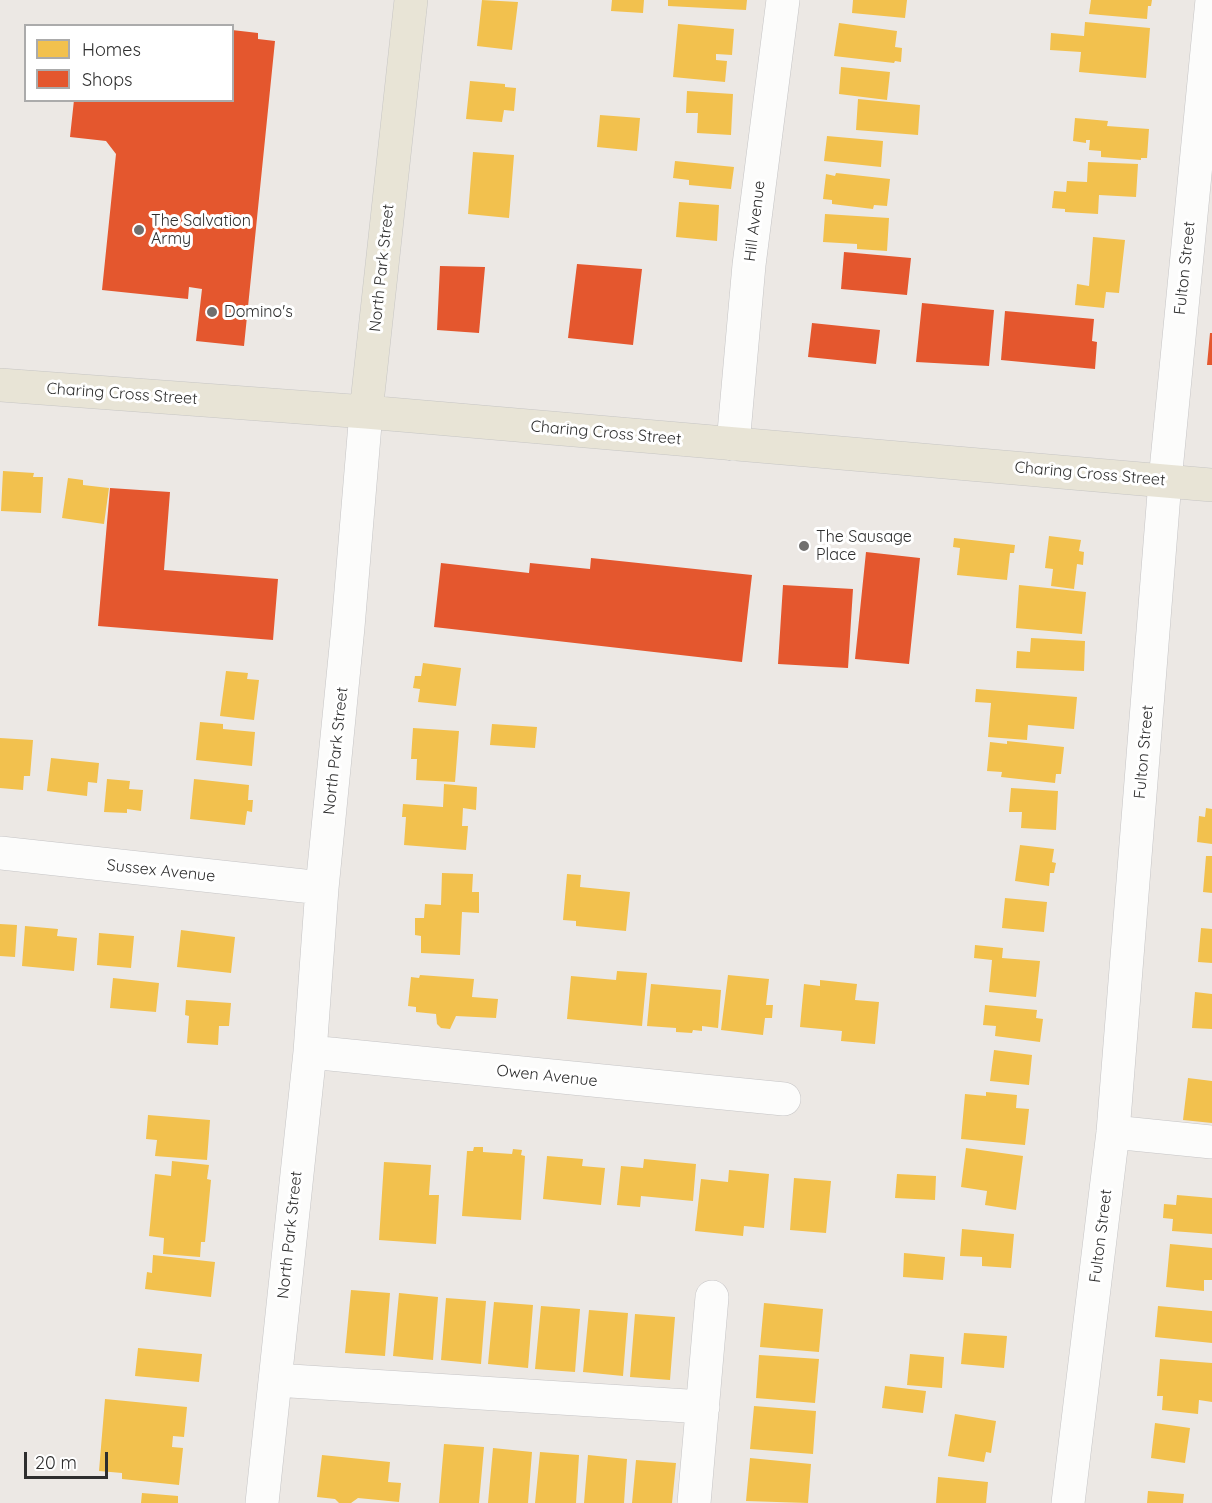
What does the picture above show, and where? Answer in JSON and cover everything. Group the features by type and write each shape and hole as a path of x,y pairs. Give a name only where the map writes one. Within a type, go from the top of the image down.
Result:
{"main road":[{"name":"North Park Street","path":"366,412 411,0"},
{"name":"Charing Cross Street","path":"0,386 366,412 1212,484"}],"street":[{"name":"Hill Avenue","path":"733,444 749,265 783,0"},
{"name":"Fulton Street","path":"1068,1503 1113,1132 1165,480 1212,0"},
{"name":"North Park Street","path":"262,1503 310,1052 322,888 348,627 366,412"},
{"name":"Sussex Avenue","path":"0,854 322,888"},
{"name":"Owen Avenue","path":"310,1052 784,1099"},
{"path":"1113,1132 1212,1142"},
{"path":"694,1503 712,1297"},
{"path":"274,1380 703,1407"}],"building: Homes":[{"path":"482,0 518,2 512,50 477,46"},
{"path":"612,0 644,0 643,13 611,11"},
{"path":"668,0 747,0 746,10 668,6"},
{"path":"853,0 907,0 905,18 852,13"},
{"path":"1091,0 1152,0 1151,6 1148,6 1147,19 1089,14"},
{"path":"1085,22 1150,28 1146,78 1079,72 1081,52 1050,50 1051,33 1084,36"},
{"path":"839,23 897,31 895,47 902,48 901,62 834,56"},
{"path":"678,24 734,29 732,55 716,54 716,60 727,61 725,82 673,77"},
{"path":"841,67 890,72 887,100 839,94"},
{"path":"470,81 505,84 505,87 516,88 514,111 504,110 502,122 466,119"},
{"path":"687,91 733,94 731,135 697,133 698,113 686,113"},
{"path":"858,99 920,105 918,135 856,130"},
{"path":"600,115 640,118 637,151 597,147"},
{"path":"1075,118 1108,121 1107,126 1149,129 1147,158 1141,158 1141,160 1101,157 1101,151 1089,150 1090,140 1086,140 1086,143 1073,141"},
{"path":"827,136 883,141 881,167 824,161"},
{"path":"473,152 514,155 509,218 468,214"},
{"path":"675,161 734,167 731,189 689,185 689,180 673,178"},
{"path":"1088,162 1138,164 1136,197 1099,195 1098,214 1065,212 1065,209 1052,208 1054,191 1066,192 1067,181 1087,182"},
{"path":"836,173 890,179 887,206 874,205 873,209 832,204 832,200 823,199 826,174 835,176"},
{"path":"679,202 719,205 717,241 676,237"},
{"path":"825,214 889,218 887,251 857,249 857,244 823,242"},
{"path":"1093,237 1125,240 1119,293 1106,292 1104,308 1075,305 1077,284 1089,286"},
{"path":"3,471 34,473 33,477 43,477 41,513 1,511"},
{"path":"68,478 83,480 83,485 109,488 104,524 62,518"},
{"path":"1049,536 1081,540 1079,551 1084,552 1083,565 1077,564 1074,589 1051,586 1053,569 1045,568"},
{"path":"954,538 1015,545 1014,553 1010,553 1007,580 957,575 960,548 953,547"},
{"path":"1019,585 1086,592 1082,634 1016,628"},
{"path":"1031,638 1085,641 1084,671 1016,668 1017,651 1030,652"},
{"path":"423,663 461,668 456,706 418,702 420,689 413,688 415,676 421,676"},
{"path":"226,671 248,673 247,679 259,680 254,720 220,716"},
{"path":"976,689 1077,697 1074,729 1028,725 1027,740 988,737 991,703 975,702"},
{"path":"200,722 223,724 223,729 255,732 252,766 196,760"},
{"path":"492,724 537,727 535,748 490,745"},
{"path":"413,728 459,731 455,782 416,780 417,759 411,759"},
{"path":"0,738 33,740 30,776 24,776 23,790 0,788"},
{"path":"1007,741 1064,747 1061,774 1056,774 1055,783 1001,777 1002,772 987,771 990,742 1007,744"},
{"path":"51,758 99,763 97,783 88,782 87,796 47,791"},
{"path":"107,779 130,781 129,789 143,790 141,811 127,809 127,813 104,812"},
{"path":"194,779 249,785 248,800 253,800 252,812 247,811 245,825 190,819"},
{"path":"444,784 477,787 476,810 463,808 462,826 468,826 466,850 404,845 406,817 402,817 403,804 443,807"},
{"path":"1011,788 1058,791 1056,830 1021,828 1022,812 1009,812"},
{"path":"1206,808 1212,809 1212,844 1197,842 1199,816 1205,817"},
{"path":"1020,845 1054,849 1052,862 1056,863 1054,873 1050,873 1049,886 1015,881"},
{"path":"1206,856 1212,856 1212,893 1203,892"},
{"path":"442,873 473,874 472,892 479,892 479,913 462,912 460,955 421,953 421,936 415,935 415,918 424,918 425,904 441,905"},
{"path":"567,874 581,875 580,887 630,892 626,931 576,926 576,921 563,920"},
{"path":"1005,898 1047,902 1044,932 1002,928"},
{"path":"0,924 17,925 15,957 0,956"},
{"path":"25,926 58,929 57,936 77,938 74,971 22,966"},
{"path":"1201,928 1212,929 1212,963 1198,962"},
{"path":"181,930 235,937 231,973 177,967"},
{"path":"99,933 134,936 131,968 97,965"},
{"path":"975,945 1003,948 1002,958 1040,961 1036,997 989,992 992,960 974,958"},
{"path":"617,971 647,973 642,1026 567,1019 571,976 616,980"},
{"path":"420,975 474,979 472,997 498,999 496,1018 456,1016 450,1029 441,1028 437,1024 436,1014 416,1012 416,1007 408,1006 411,977 419,978"},
{"path":"728,975 769,979 766,1005 773,1005 772,1018 765,1018 763,1035 721,1030"},
{"path":"113,978 159,983 156,1012 110,1008"},
{"path":"820,980 857,984 855,1000 879,1002 875,1044 841,1041 842,1031 800,1027 804,984 820,986"},
{"path":"651,984 721,990 718,1028 702,1026 702,1031 693,1030 692,1033 676,1032 676,1028 647,1026"},
{"path":"1195,992 1212,994 1212,1029 1192,1028"},
{"path":"186,1000 231,1003 229,1026 219,1026 218,1045 187,1043 189,1016 185,1015"},
{"path":"985,1005 1037,1010 1036,1018 1043,1019 1040,1042 995,1036 996,1026 983,1025"},
{"path":"994,1050 1032,1055 1029,1085 990,1081"},
{"path":"1188,1078 1212,1081 1212,1123 1183,1120"},
{"path":"986,1092 1017,1095 1016,1108 1029,1109 1025,1145 961,1139 965,1094 986,1096"},
{"path":"148,1115 210,1120 207,1160 155,1156 157,1140 146,1139"},
{"path":"474,1147 483,1147 483,1152 512,1154 513,1149 522,1150 521,1155 525,1156 521,1220 462,1216 467,1151 473,1151"},
{"path":"966,1148 1023,1156 1016,1210 985,1205 987,1191 961,1187"},
{"path":"547,1156 583,1159 582,1166 605,1168 601,1205 543,1199"},
{"path":"644,1159 696,1164 693,1201 641,1196 640,1207 617,1205 621,1166 643,1168"},
{"path":"172,1161 209,1165 207,1179 211,1180 205,1242 201,1242 200,1257 163,1254 164,1238 149,1236 155,1174 171,1176"},
{"path":"384,1162 431,1165 429,1195 439,1195 436,1244 379,1240"},
{"path":"729,1170 769,1174 764,1228 744,1226 743,1236 695,1231 701,1179 728,1182"},
{"path":"897,1174 936,1176 935,1200 895,1198"},
{"path":"794,1178 831,1181 826,1233 790,1230"},
{"path":"1177,1195 1212,1198 1212,1234 1172,1231 1173,1219 1163,1218 1164,1204 1176,1205"},
{"path":"962,1229 1014,1234 1011,1268 982,1266 982,1257 960,1256"},
{"path":"1170,1244 1212,1248 1212,1280 1204,1280 1204,1291 1166,1287"},
{"path":"904,1253 945,1257 943,1280 903,1277"},
{"path":"153,1255 215,1262 211,1297 145,1289 147,1272 152,1273"},
{"path":"351,1290 390,1293 385,1356 345,1353"},
{"path":"399,1293 438,1297 433,1360 393,1356"},
{"path":"446,1298 486,1301 481,1364 441,1360"},
{"path":"494,1302 533,1305 528,1368 488,1364"},
{"path":"764,1303 823,1309 819,1352 760,1347"},
{"path":"541,1306 580,1309 575,1372 535,1369"},
{"path":"1158,1306 1212,1311 1212,1343 1155,1337"},
{"path":"589,1310 628,1313 623,1376 583,1372"},
{"path":"635,1314 675,1317 670,1380 630,1377"},
{"path":"964,1333 1007,1336 1004,1368 961,1364"},
{"path":"138,1348 202,1354 199,1382 135,1376"},
{"path":"910,1354 944,1357 942,1388 907,1385"},
{"path":"759,1355 819,1359 815,1403 756,1398"},
{"path":"1160,1359 1212,1363 1212,1402 1199,1400 1198,1414 1162,1410 1163,1396 1157,1396"},
{"path":"885,1386 926,1391 923,1413 882,1408"},
{"path":"105,1399 187,1407 184,1437 173,1436 172,1447 183,1448 179,1485 122,1479 122,1473 99,1471"},
{"path":"754,1406 816,1411 813,1454 750,1449"},
{"path":"955,1414 996,1421 991,1453 986,1452 984,1462 948,1456"},
{"path":"1155,1423 1190,1428 1185,1463 1151,1458"},
{"path":"444,1444 484,1447 479,1503 439,1503"},
{"path":"493,1448 532,1452 528,1503 488,1503"},
{"path":"540,1452 579,1455 576,1503 535,1503"},
{"path":"322,1455 390,1462 388,1482 401,1483 399,1502 358,1498 351,1503 339,1503 335,1499 317,1497"},
{"path":"588,1455 627,1459 624,1503 584,1503"},
{"path":"750,1458 811,1464 808,1503 746,1501"},
{"path":"636,1460 676,1463 672,1503 632,1503"},
{"path":"938,1477 988,1482 986,1503 936,1503"},
{"path":"1148,1491 1184,1494 1183,1503 1147,1503"},
{"path":"142,1493 178,1496 178,1503 141,1503"}],"building: Shops":[{"path":"234,30 258,33 258,39 275,41 244,346 196,341 202,289 189,287 188,299 102,290 116,154 106,141 70,137 74,102 234,102"},
{"path":"844,252 911,258 907,295 841,289"},
{"path":"577,264 642,269 633,345 568,338"},
{"path":"440,266 485,267 479,333 437,330"},
{"path":"922,303 994,310 989,366 916,362"},
{"path":"1005,311 1094,319 1092,341 1097,342 1095,369 1001,360"},
{"path":"812,323 880,330 876,364 808,357"},
{"path":"1210,333 1212,333 1212,365 1207,365"},
{"path":"110,488 170,492 164,570 278,579 273,640 98,626"},
{"path":"866,552 920,558 909,664 855,659"},
{"path":"591,558 752,575 742,662 434,627 441,563 529,573 530,563 590,569"},
{"path":"783,585 853,589 848,668 778,664"}],"place":[{"name":"The Salvation Army","path":"139,230"},
{"name":"Domino's","path":"212,312"},
{"name":"The Sausage Place","path":"804,546"}]}
